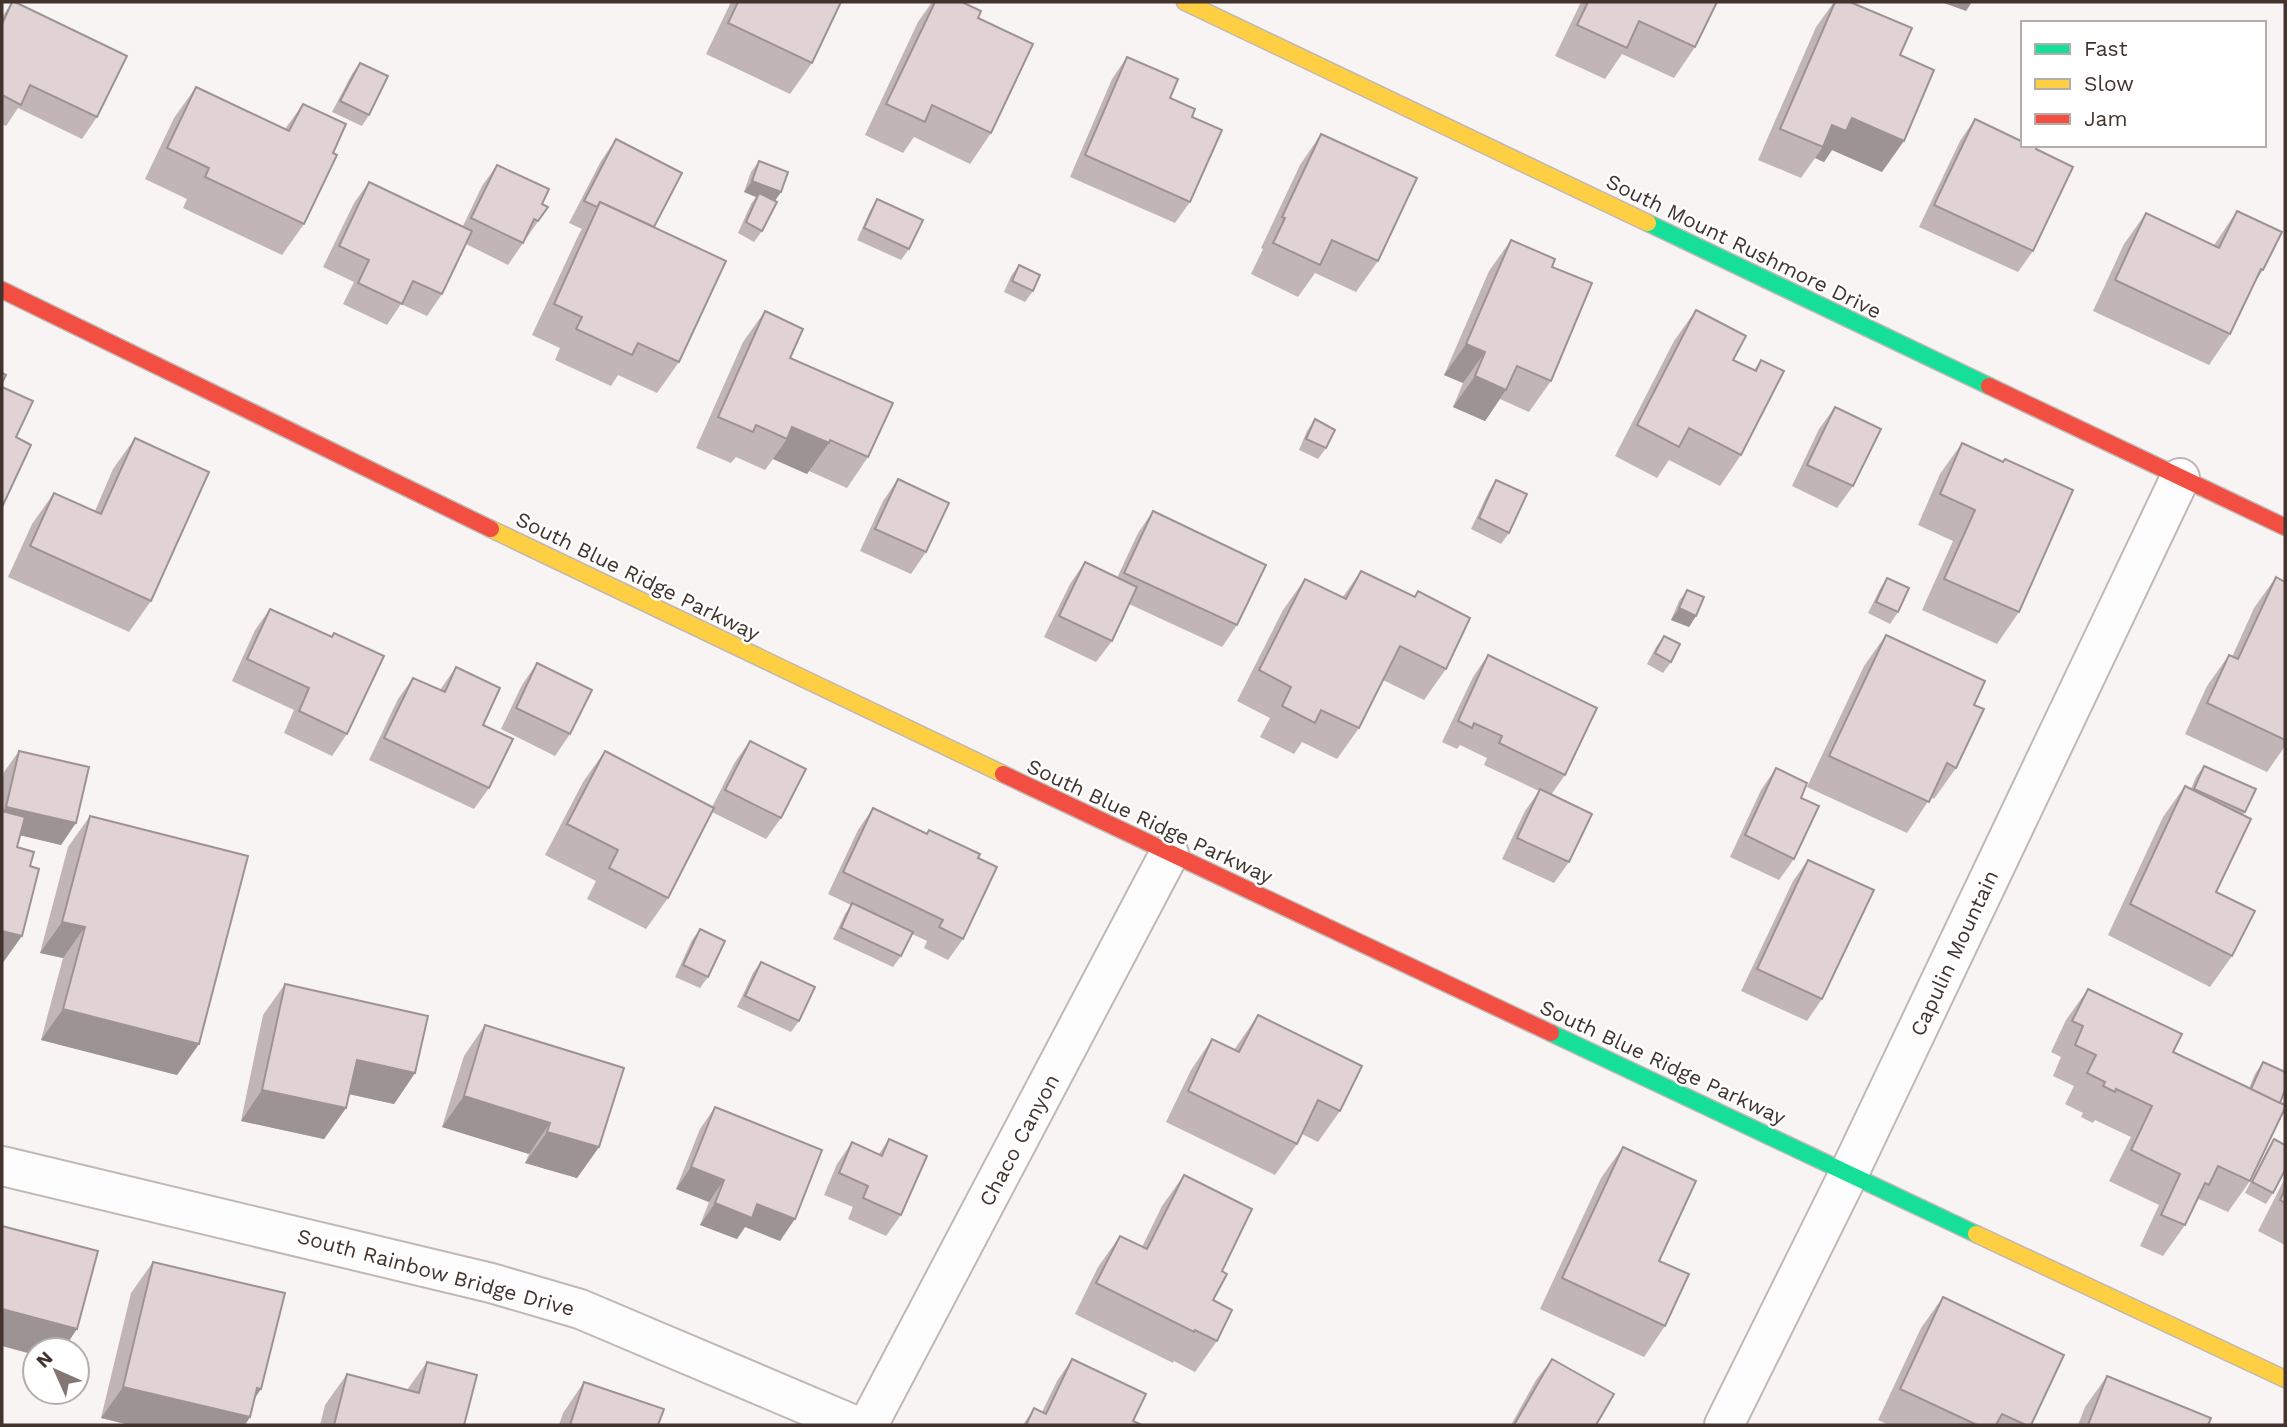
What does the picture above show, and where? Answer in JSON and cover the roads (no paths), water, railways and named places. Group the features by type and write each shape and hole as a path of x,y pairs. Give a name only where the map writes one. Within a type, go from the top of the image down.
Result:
{"street":[{"name":"South Mount Rushmore Drive","path":"1185,2 2285,527"},
{"name":"South Blue Ridge Parkway","path":"2,290 694,627 1169,854 2285,1379"},
{"name":"Capulin Mountain","path":"1724,1425 1849,1173 2180,478"},
{"name":"Chaco Canyon","path":"868,1425 1169,854"},
{"name":"South Rainbow Bridge Drive","path":"2,1166 491,1283 580,1309 854,1425"}]}
